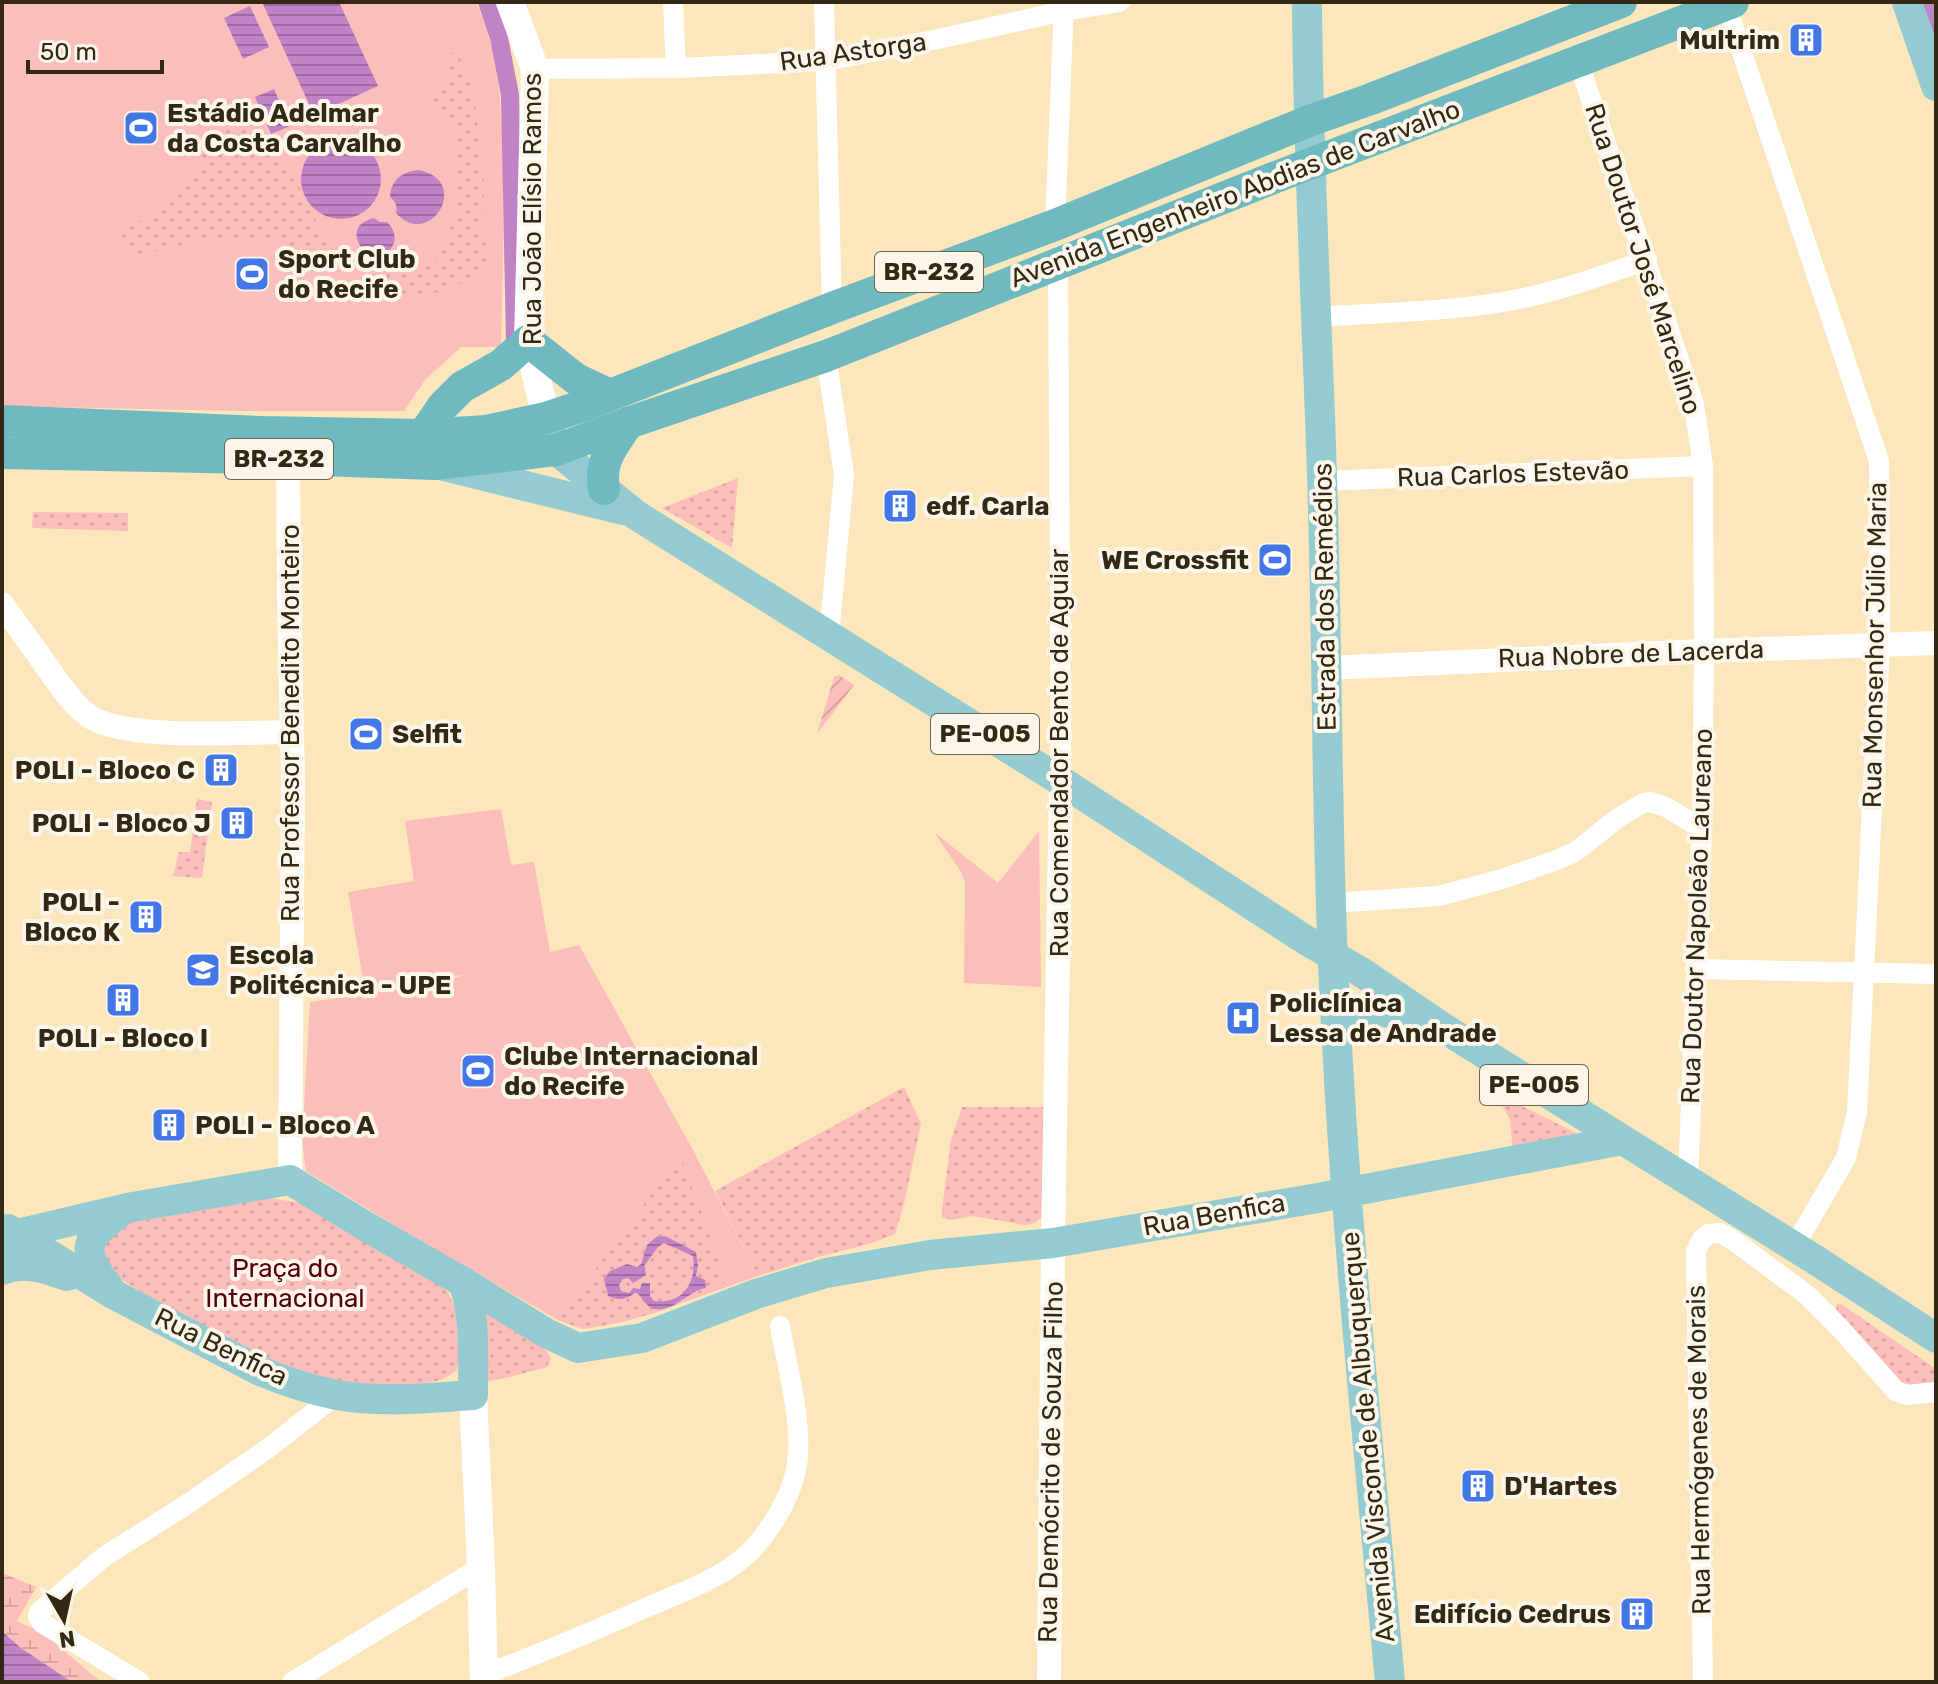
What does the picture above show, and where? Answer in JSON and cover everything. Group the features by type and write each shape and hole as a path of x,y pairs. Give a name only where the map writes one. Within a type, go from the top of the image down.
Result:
{"highway":[{"name":"Avenida Engenheiro Abdias de Carvalho","path":"546,418 1055,225 1309,121 1621,2"},
{"name":"Avenida Engenheiro Abdias de Carvalho","path":"556,450 826,356 1312,163 1729,3"},
{"path":"429,449 443,406 462,387 501,365 528,341 576,379 610,395"},
{"name":"BR-232","path":"2,421 247,431 429,449 486,431 546,418"},
{"path":"604,489 601,475 603,464 628,423"},
{"name":"BR-232","path":"2,453 288,459 429,449 556,450"}],"main road":[{"name":"Rua João Elísio Ramos","path":"510,2 535,69 528,341 546,418"},
{"name":"Estrada dos Remédios","path":"1307,2 1323,481 1331,903 1346,1192"},
{"path":"1907,2 1936,86"},
{"path":"546,418 556,450"},
{"name":"PE-005","path":"429,449 542,491 619,508 636,515"},
{"name":"PE-005","path":"556,450 636,515 1061,781 1445,1029 1936,1338"},
{"path":"1336,1028 1356,1016 1382,1011 1445,1029"},
{"name":"Rua Benfica","path":"7,1234 127,1208 290,1180 546,1333 578,1348 642,1338 756,1294 826,1273 930,1255 1053,1243 1622,1140"},
{"name":"Avenida Visconde de Albuquerque","path":"1346,1192 1390,1682"},
{"path":"113,1294 91,1263 89,1248 101,1228 127,1208"},
{"name":"Rua Benfica","path":"7,1234 113,1294 277,1379 336,1395 366,1398 473,1395"},
{"path":"2,1270 33,1265 113,1294"},
{"path":"463,1282 468,1296 473,1344 484,1679"},
{"path":"439,1397 453,1403 467,1415 475,1431"}],"street":[{"path":"673,2 676,68"},
{"path":"824,2 832,308"},
{"name":"Rua Astorga","path":"535,69 676,68 826,61 938,39 1064,6 1120,2"},
{"name":"Rua Monsenhor Júlio Maria","path":"1729,3 1879,461 1880,645 1857,1112 1846,1158 1794,1247"},
{"path":"1055,225 1064,6"},
{"name":"Rua Doutor José Marcelino","path":"1578,61 1694,404 1703,466 1704,651"},
{"path":"1317,317 1473,306 1523,298 1647,260"},
{"name":"Rua Comendador Bento de Aguiar","path":"1053,1243 1061,781 1058,263"},
{"path":"826,356 844,475 829,636"},
{"name":"Rua Professor Benedito Monteiro","path":"288,459 293,792 290,1180"},
{"name":"Rua Carlos Estevão","path":"1323,481 1703,466"},
{"path":"2,604 64,692 90,716 102,722 120,728 163,733 291,732"},
{"name":"Rua Nobre de Lacerda","path":"1327,668 1936,643"},
{"name":"Rua Doutor Napoleão Laureano","path":"1688,1181 1702,829 1704,651"},
{"path":"1331,903 1439,896 1502,879 1575,852 1618,818 1643,803 1658,804 1702,829"},
{"path":"1695,969 1936,974"},
{"name":"Rua Hermógenes de Morais","path":"1703,1682 1696,1251 1702,1239 1708,1234 1720,1233 1807,1295 1896,1391 1907,1395 1936,1392"},
{"name":"Rua Demócrito de Souza Filho","path":"1049,1682 1053,1243"},
{"path":"484,1679 712,1578 737,1564 766,1533 791,1489 800,1436 780,1326"},
{"path":"140,1682 42,1623 39,1612 105,1556 255,1458 336,1395"},
{"path":"292,1682 481,1567"}],"green space":[{"name":"Sport Club do Recife","path":"2,2 476,2 490,41 502,122 501,347 461,347 425,380 404,411 2,406"},
{"name":"Sport Club do Recife","path":"444,51 457,54 467,70 475,100 484,184 482,235 495,265 434,293 390,300 363,296 357,271 296,267 285,238 203,241 128,257 120,239 132,224 153,216 170,204 191,181 227,101 241,94 255,97 279,158 305,195 325,241 358,258 406,271 437,261 456,214 454,128 430,97 449,79"},
{"path":"738,478 732,548 662,508"},
{"path":"33,512 128,513 128,531 32,528"},
{"path":"839,675 854,685 817,734 834,677"},
{"path":"197,799 212,802 202,878 173,876 179,852 190,852"},
{"name":"Clube Internacional do Recife","path":"501,809 511,865 534,862 550,952 579,945 693,1150 758,1276 651,1314 583,1329 558,1320 306,1171 302,1141 310,1002 431,984 468,974 365,991 348,892 414,881 405,821"},
{"path":"1039,831 1041,987 964,983 965,883 934,832 998,883"},
{"path":"904,1087 921,1124 895,1234 758,1276 715,1191"},
{"path":"1494,1092 1586,1138 1513,1155 1510,1119"},
{"path":"962,1107 1044,1107 1044,1215 1035,1223 1025,1225 973,1216 951,1220 942,1217 951,1140"},
{"path":"680,1155 727,1282 651,1314 617,1323 583,1329 558,1320"},
{"name":"Praça do Internacional","path":"268,1198 303,1203 438,1283 448,1292 457,1313 459,1362 456,1371 441,1380 410,1386 341,1387 248,1356 105,1270 99,1262 111,1225"},
{"path":"1837,1304 1936,1369 1936,1384 1906,1388 1836,1310"},
{"path":"483,1310 546,1350 551,1358 547,1367 488,1381"},
{"path":"2,1573 36,1587 17,1621 43,1633 101,1682 72,1682 21,1648 2,1630"}],"shaded area":[{"path":"262,2 339,2 378,86 314,115"},
{"path":"250,6 269,47 243,59 224,18"},
{"path":"274,89 290,126 271,134 255,97"},
{"path":"341,139 356,142 369,151 378,164 381,179 378,194 369,207 356,216 341,219 326,216 313,207 304,194 301,179 304,164 313,151 326,142"},
{"path":"418,170 434,176 443,186 444,198 440,210 422,224 409,222 396,213 396,204 390,197 398,178"},
{"path":"374,218 387,222 394,235 393,245 386,254 377,256 369,254 357,240 357,231 362,223"},
{"path":"665,1236 696,1252 696,1276 705,1280 706,1288 665,1309 650,1307 636,1292 623,1299 608,1296 604,1279 610,1271 627,1264 637,1267 641,1264 647,1245 656,1237","holes":["664,1243 693,1256 690,1283 673,1299 654,1301 650,1296 650,1283 642,1283 640,1289 633,1288 629,1293 621,1291 619,1285 623,1279 628,1278 633,1283 646,1275 644,1266"]},
{"path":"2,1631 21,1648 72,1682 2,1682"}],"waterway":[{"path":"487,2 499,38 510,95 515,344"},
{"path":"1927,2 1936,28"}],"place":[{"name":"Multrim","path":"1806,40"},
{"name":"Estádio Adelmar da Costa Carvalho","path":"141,128"},
{"name":"Sport Club do Recife","path":"252,274"},
{"name":"edf. Carla","path":"900,506"},
{"name":"WE Crossfit","path":"1275,560"},
{"name":"Selfit","path":"366,734"},
{"name":"POLI - Bloco C","path":"221,770"},
{"name":"POLI - Bloco J","path":"237,823"},
{"name":"POLI - Bloco K","path":"146,917"},
{"name":"Escola Politécnica - UPE","path":"203,970"},
{"name":"POLI - Bloco I","path":"123,1000"},
{"name":"Policlínica Lessa de Andrade","path":"1243,1018"},
{"name":"Clube Internacional do Recife","path":"478,1071"},
{"name":"POLI - Bloco A","path":"169,1125"},
{"name":"D'Hartes","path":"1478,1486"},
{"name":"Edifício Cedrus","path":"1637,1614"}]}
